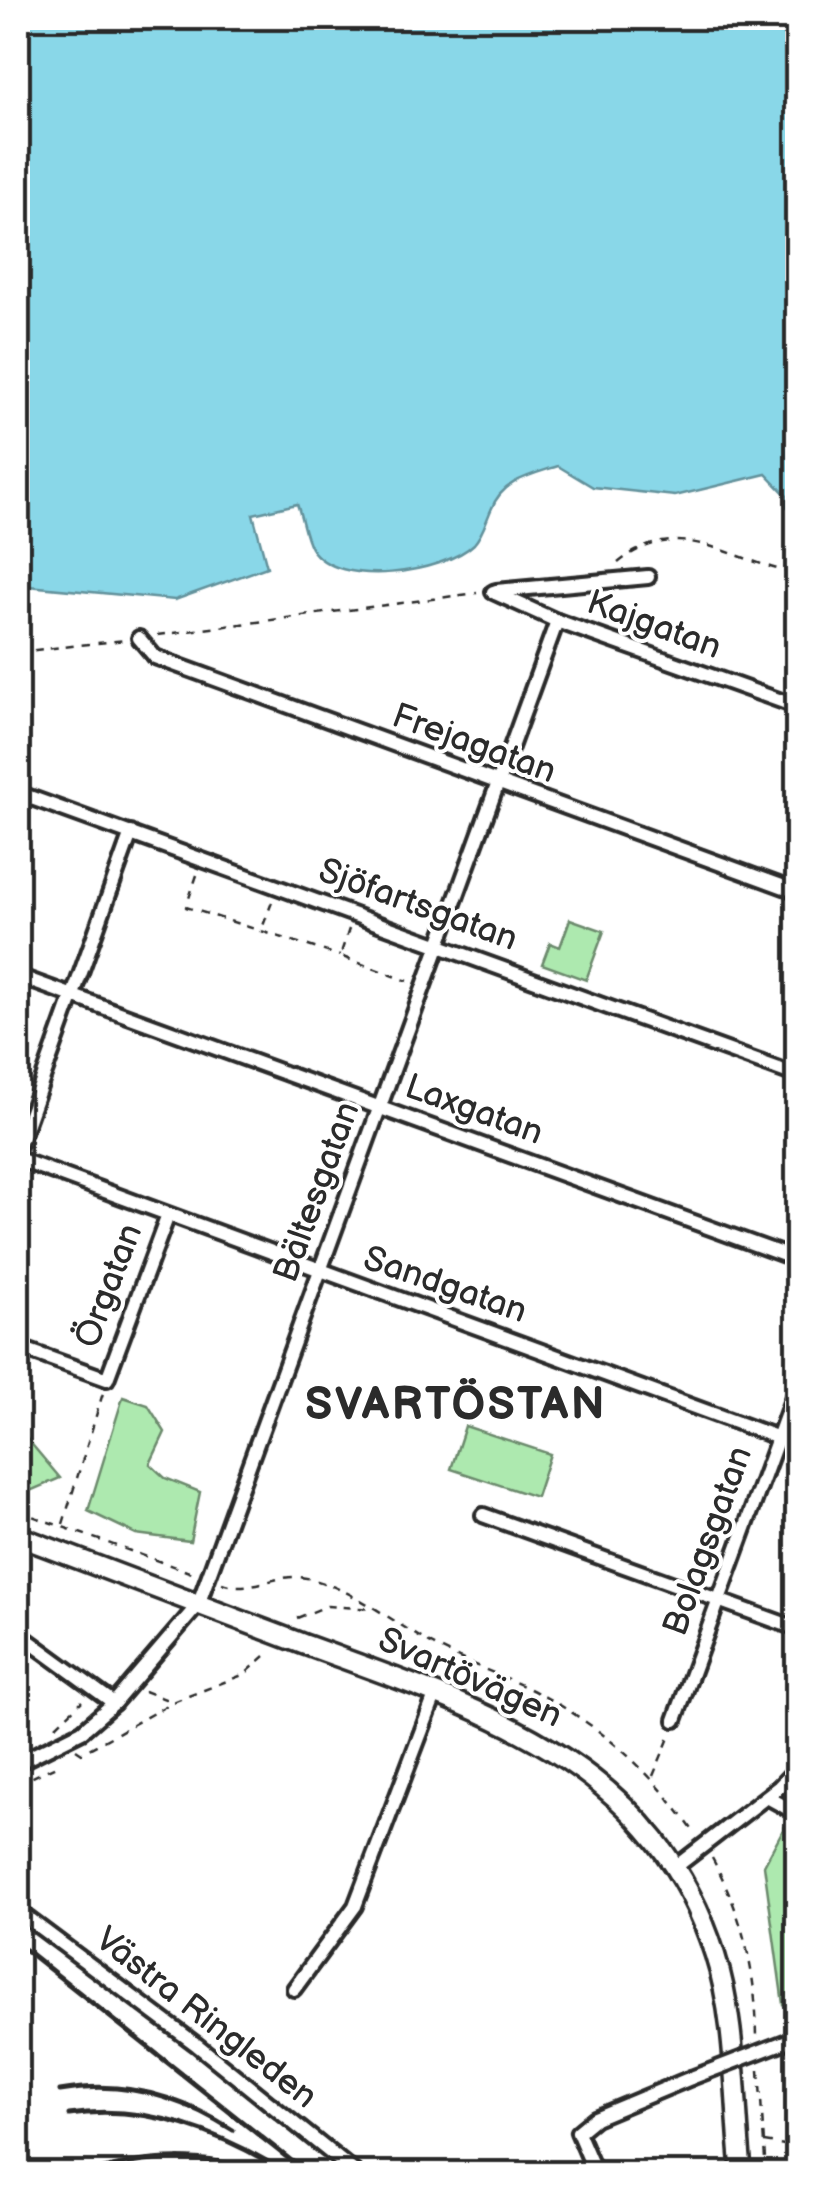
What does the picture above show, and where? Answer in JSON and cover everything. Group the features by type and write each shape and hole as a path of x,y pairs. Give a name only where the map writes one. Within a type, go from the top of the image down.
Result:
{"main road":[{"name":"Svartövägen","path":"18,1536 512,1724 580,1767 631,1812 673,1869 716,1955 729,2032 742,2174"}],"street":[{"path":"493,592 648,578"},
{"name":"Kajgatan","path":"493,592 557,621 798,707"},
{"name":"Bältesgatan","path":"18,1763 66,1740 114,1703 198,1605 557,621"},
{"name":"Frejagatan","path":"139,638 154,656 496,785 798,892"},
{"name":"Sjöfartsgatan","path":"18,792 798,1076"},
{"path":"18,1148 132,833"},
{"name":"Laxgatan","path":"18,976 798,1260"},
{"name":"Sandgatan","path":"18,1160 798,1445"},
{"name":"Örgatan","path":"107,1379 168,1215"},
{"path":"18,1347 107,1379"},
{"name":"Bolagsgatan","path":"675,1720 798,1383"},
{"path":"483,1514 798,1629"},
{"path":"18,1634 114,1703"},
{"path":"294,1990 356,1906 436,1693"},
{"path":"673,1869 767,1797 798,1767"},
{"path":"767,1797 798,1814"},
{"name":"Västra Ringleden","path":"18,1910 197,2045 356,2174"},
{"path":"596,2174 578,2132 595,2118 792,2039"}],"path":[{"path":"606,580 632,552 675,538 798,574"},
{"path":"18,652 493,592"},
{"path":"200,868 186,907 414,983"},
{"path":"262,931 274,896"},
{"path":"340,956 351,923"},
{"path":"62,1525 107,1379"},
{"path":"18,1511 247,1588 305,1577 385,1612 428,1642 536,1692 590,1724 652,1777 704,1846 731,1894 747,1944 757,2040"},
{"path":"297,1618 306,1611 342,1604 385,1612"},
{"path":"93,1688 56,1727 82,1753 174,1702 234,1680 264,1656"},
{"path":"132,1681 145,1692 174,1702"},
{"path":"652,1777 675,1720"},
{"path":"18,1784 60,1764"},
{"path":"758,2057 766,2174"},
{"path":"763,2142 798,2148"}],"green space":[{"path":"570,919 604,931 586,980 542,964 550,943 560,947"},
{"path":"123,1397 148,1405 165,1432 150,1464 165,1478 200,1492 190,1541 136,1534 88,1511"},
{"path":"465,1426 550,1454 536,1497 451,1469"},
{"path":"18,1428 60,1478 23,1494 18,1492"},
{"path":"786,1824 797,1829 798,1998 783,2004 764,1865"}],"water":[{"path":"18,18 797,18 797,517 786,506 787,496 766,474 675,496 593,487 558,466 519,480 502,492 474,544 440,563 416,569 366,573 324,561 311,548 297,504 253,514 267,567 175,600 18,585"}],"railway":[{"path":"18,1944 308,2174"},
{"path":"60,2091 106,2087 150,2093 192,2108 233,2130"},
{"path":"69,2115 127,2113 183,2125 237,2146 288,2174"},
{"path":"86,2174 132,2163 177,2159 222,2162 268,2174"}],"district":[{"name":"SVARTÖSTAN","path":"456,1405"}]}
